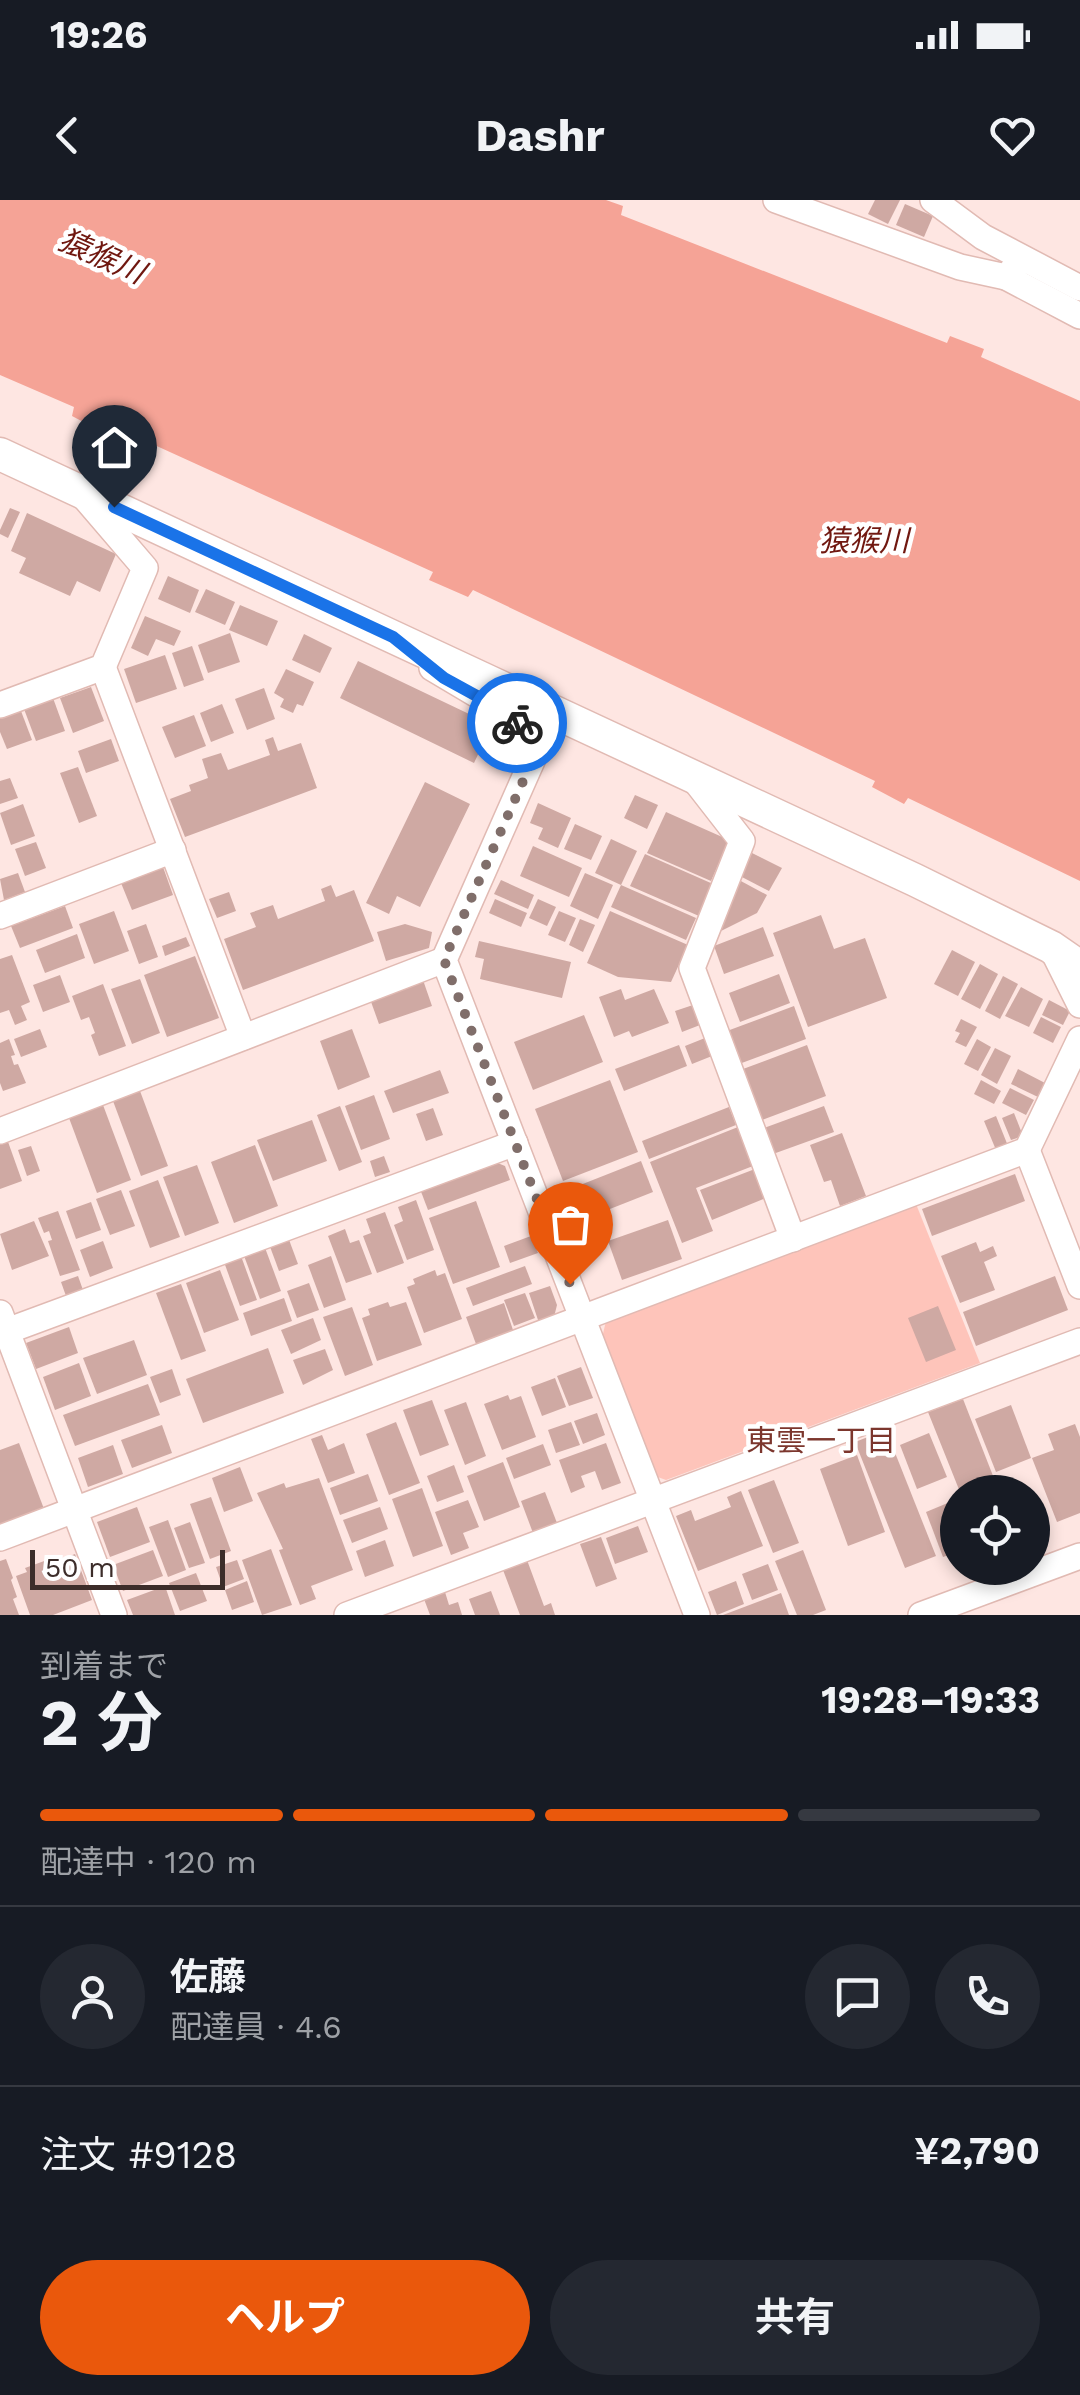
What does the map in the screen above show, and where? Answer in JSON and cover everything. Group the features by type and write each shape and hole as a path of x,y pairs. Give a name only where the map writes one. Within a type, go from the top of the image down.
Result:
{"street":[{"path":"776,200 960,267 1014,268 1080,288"},
{"path":"933,200 983,237 1014,268 1080,316"},
{"path":"0,454 690,775 1050,947 1080,967"},
{"path":"79,490 145,568 103,667 243,1037"},
{"path":"393,637 444,678 506,712 539,745 444,960 697,1615"},
{"path":"0,705 103,667"},
{"path":"690,775 742,841 692,968 793,1239"},
{"path":"0,916 173,850"},
{"path":"1050,947 1080,1005"},
{"path":"0,1130 444,960"},
{"path":"0,1538 1027,1150 1080,1039"},
{"path":"114,1615 3,1322 515,1144"},
{"path":"1027,1150 1080,1286"},
{"path":"346,1615 1080,1341"},
{"path":"921,1615 1080,1556"}],"shaded area":[{"path":"916,1204 980,1363 666,1480 655,1476 602,1338 606,1321"}],"water":[{"name":"猿猴川","path":"0,200 606,200 623,206 621,215 947,343 950,336 984,349 981,357 1080,401 1080,881 908,798 904,804 872,787 875,781 473,590 468,597 429,580 433,572 115,427 108,435 72,416 74,407 0,375"}],"building":[{"path":"875,200 900,200 888,224 868,214"},
{"path":"905,204 933,216 924,237 896,225"},
{"path":"10,508 20,512 8,538 0,530"},
{"path":"27,513 116,554 100,592 77,581 70,596 19,573 26,558 11,551"},
{"path":"168,576 199,590 190,613 158,599"},
{"path":"206,589 235,602 225,625 195,612"},
{"path":"240,605 278,621 267,646 229,630"},
{"path":"145,616 181,631 174,646 156,639 148,656 131,648"},
{"path":"230,633 240,662 208,673 198,645"},
{"path":"304,634 332,648 320,673 292,660"},
{"path":"192,646 204,680 184,687 172,653"},
{"path":"165,655 177,689 136,703 124,669"},
{"path":"358,661 511,734 504,750 485,740 474,763 340,698"},
{"path":"286,669 314,682 303,706 297,704 293,713 280,707 284,699 274,693"},
{"path":"91,687 104,721 73,733 60,698"},
{"path":"264,688 275,719 247,730 235,699"},
{"path":"53,698 65,731 36,741 24,709"},
{"path":"222,704 234,733 211,742 200,713"},
{"path":"21,711 32,740 7,749 0,732 0,718"},
{"path":"194,715 206,746 175,758 162,727"},
{"path":"273,737 278,751 301,743 317,788 185,837 170,799 191,791 189,785 208,778 202,759 221,753 228,770 270,755 265,740"},
{"path":"111,739 119,761 86,773 78,751"},
{"path":"78,767 97,816 79,823 60,773"},
{"path":"10,778 18,798 0,804 0,781"},
{"path":"425,782 470,804 420,907 397,896 389,914 366,903"},
{"path":"635,795 658,805 647,829 624,818"},
{"path":"538,803 571,818 558,848 538,839 543,828 530,823"},
{"path":"23,804 35,836 11,845 0,813"},
{"path":"666,812 729,840 711,881 647,853"},
{"path":"575,824 602,836 591,860 564,849"},
{"path":"611,839 637,851 621,885 595,873"},
{"path":"36,842 46,868 25,876 15,849"},
{"path":"533,846 582,868 569,897 520,876"},
{"path":"752,853 782,868 769,891 740,876"},
{"path":"645,854 713,884 699,916 630,886"},
{"path":"163,867 173,895 132,910 121,883"},
{"path":"18,873 25,892 4,900 0,879"},
{"path":"585,873 613,885 598,919 570,906"},
{"path":"501,880 534,895 528,909 494,894"},
{"path":"739,880 767,895 757,913 717,933"},
{"path":"331,885 336,897 354,890 374,941 243,990 224,939 256,927 250,913 273,905 278,919 325,901 321,889"},
{"path":"621,885 696,918 686,940 611,907"},
{"path":"229,892 236,911 217,918 209,899"},
{"path":"495,899 527,913 521,927 489,913"},
{"path":"538,899 556,907 547,926 529,918"},
{"path":"65,906 73,928 20,948 11,926"},
{"path":"114,911 129,951 94,964 79,924"},
{"path":"559,911 576,918 565,942 548,935"},
{"path":"610,911 688,945 671,982 618,977 587,963"},
{"path":"821,915 834,949 865,938 887,998 808,1027 773,933"},
{"path":"580,919 595,925 583,952 569,945"},
{"path":"146,924 158,957 139,964 127,931"},
{"path":"405,924 432,932 429,948 386,961 377,932"},
{"path":"763,927 774,956 724,974 714,946"},
{"path":"77,934 85,958 45,973 36,950"},
{"path":"186,937 190,946 165,956 162,946"},
{"path":"479,941 571,962 562,998 480,979 484,959 475,957"},
{"path":"952,950 975,962 958,996 934,984"},
{"path":"12,955 30,1002 21,1006 27,1020 15,1025 9,1010 0,1013 0,959"},
{"path":"195,956 219,1018 167,1037 144,975"},
{"path":"980,964 998,974 980,1009 961,999"},
{"path":"779,974 790,1003 740,1022 729,993"},
{"path":"60,975 70,1002 43,1012 33,985"},
{"path":"1003,976 1018,984 1000,1019 985,1011"},
{"path":"140,979 160,1033 132,1044 111,989"},
{"path":"423,980 432,1006 379,1024 370,999"},
{"path":"103,984 126,1046 99,1056 89,1017 81,1020 72,996"},
{"path":"1021,987 1043,999 1029,1027 1005,1016"},
{"path":"621,989 625,1000 654,989 669,1023 632,1037 629,1031 614,1037 599,997"},
{"path":"1049,1000 1070,1011 1063,1025 1042,1015"},
{"path":"693,1005 700,1025 682,1032 675,1011"},
{"path":"794,1006 806,1039 739,1064 727,1031"},
{"path":"584,1015 603,1062 533,1090 514,1042"},
{"path":"1041,1017 1061,1027 1053,1043 1033,1033"},
{"path":"961,1019 977,1027 966,1047 955,1042"},
{"path":"40,1029 47,1047 21,1057 14,1039"},
{"path":"352,1029 370,1077 338,1090 320,1041"},
{"path":"705,1038 712,1056 692,1064 685,1046"},
{"path":"9,1039 14,1065 18,1064 26,1083 3,1091 0,1043"},
{"path":"977,1039 991,1047 978,1071 964,1064"},
{"path":"679,1045 687,1066 624,1091 615,1069"},
{"path":"807,1045 826,1096 762,1120 743,1069"},
{"path":"995,1048 1011,1056 997,1084 981,1075"},
{"path":"1018,1069 1045,1083 1038,1097 1011,1084"},
{"path":"440,1070 449,1093 393,1113 384,1091"},
{"path":"610,1080 638,1152 563,1181 535,1109"},
{"path":"981,1080 1001,1091 994,1104 974,1094"},
{"path":"1010,1088 1034,1100 1026,1115 1002,1103"},
{"path":"140,1091 168,1166 141,1176 113,1101"},
{"path":"374,1095 390,1139 361,1150 345,1106"},
{"path":"103,1105 131,1180 97,1193 69,1118"},
{"path":"340,1106 362,1162 339,1171 317,1115"},
{"path":"824,1106 834,1132 773,1154 764,1128"},
{"path":"729,1107 736,1125 649,1159 642,1141"},
{"path":"433,1108 443,1135 426,1141 416,1114"},
{"path":"1014,1113 1023,1136 1011,1140 1002,1118"},
{"path":"996,1116 1008,1146 996,1150 984,1121"},
{"path":"312,1120 327,1161 273,1181 257,1140"},
{"path":"738,1127 753,1166 696,1188 713,1231 682,1243 650,1162"},
{"path":"842,1133 866,1196 840,1206 831,1180 824,1182 810,1145"},
{"path":"7,1139 22,1181 0,1189 0,1141"},
{"path":"255,1145 278,1206 234,1223 211,1162"},
{"path":"31,1146 40,1171 27,1176 18,1150"},
{"path":"384,1156 390,1172 375,1177 370,1161"},
{"path":"641,1161 653,1192 577,1222 565,1191"},
{"path":"495,1162 505,1166 510,1180 428,1210 420,1189"},
{"path":"197,1165 219,1223 185,1236 163,1177"},
{"path":"755,1169 766,1198 712,1220 700,1190"},
{"path":"1015,1174 1025,1201 932,1236 922,1209"},
{"path":"158,1180 180,1237 150,1248 129,1191"},
{"path":"121,1190 135,1226 110,1235 96,1199"},
{"path":"416,1200 434,1250 407,1260 394,1225 403,1221 398,1207"},
{"path":"476,1201 500,1267 453,1284 429,1218"},
{"path":"91,1202 101,1230 76,1239 66,1211"},
{"path":"58,1211 80,1270 60,1276 48,1241 52,1240 49,1231 44,1233 38,1218"},
{"path":"385,1212 404,1263 377,1273 363,1236 371,1233 366,1219"},
{"path":"668,1220 682,1259 622,1280 608,1241"},
{"path":"34,1221 49,1256 12,1270 0,1234"},
{"path":"345,1229 350,1243 359,1240 372,1274 346,1283 328,1236"},
{"path":"531,1236 538,1253 510,1263 504,1246"},
{"path":"288,1237 298,1264 279,1271 269,1244"},
{"path":"103,1241 113,1268 90,1277 80,1250"},
{"path":"976,1242 980,1252 993,1246 997,1256 984,1262 995,1290 960,1303 941,1256"},
{"path":"264,1245 281,1291 260,1299 243,1253"},
{"path":"241,1256 257,1300 240,1306 224,1262"},
{"path":"331,1256 346,1300 324,1308 308,1265"},
{"path":"525,1266 532,1284 473,1306 466,1288"},
{"path":"220,1270 239,1320 204,1333 186,1283"},
{"path":"435,1270 437,1276 445,1273 462,1319 424,1333 407,1287 415,1284 413,1279"},
{"path":"78,1276 83,1290 66,1296 61,1282"},
{"path":"1055,1276 1068,1310 976,1346 963,1312"},
{"path":"309,1283 319,1310 297,1318 287,1291"},
{"path":"181,1284 206,1351 181,1360 156,1293"},
{"path":"550,1286 557,1305 554,1317 539,1323 529,1293"},
{"path":"525,1293 535,1318 514,1326 504,1300"},
{"path":"284,1298 292,1321 251,1336 243,1313"},
{"path":"388,1302 390,1307 406,1302 422,1345 377,1361 362,1318 370,1315 368,1309"},
{"path":"504,1303 513,1330 476,1344 466,1317"},
{"path":"938,1306 956,1350 926,1362 908,1318"},
{"path":"352,1307 373,1365 345,1376 323,1317"},
{"path":"313,1318 321,1340 291,1354 281,1330"},
{"path":"69,1327 78,1353 36,1369 26,1343"},
{"path":"134,1340 147,1375 97,1394 83,1358"},
{"path":"268,1348 284,1393 203,1423 186,1379"},
{"path":"325,1349 333,1370 303,1385 293,1360"},
{"path":"79,1363 91,1396 55,1410 43,1377"},
{"path":"581,1367 593,1398 569,1406 557,1376"},
{"path":"172,1369 181,1395 160,1403 150,1377"},
{"path":"555,1378 566,1407 542,1416 531,1387"},
{"path":"148,1384 160,1415 75,1446 63,1415"},
{"path":"508,1395 510,1400 521,1396 536,1437 502,1450 484,1404"},
{"path":"963,1399 993,1475 953,1475 928,1412"},
{"path":"432,1400 449,1445 420,1456 403,1410"},
{"path":"466,1402 486,1456 465,1465 444,1410"},
{"path":"1011,1405 1031,1458 996,1472 975,1419"},
{"path":"597,1413 605,1435 583,1444 574,1421"},
{"path":"396,1422 420,1483 389,1495 366,1434"},
{"path":"571,1422 580,1445 556,1453 548,1430"},
{"path":"1075,1424 1080,1437 1080,1513 1057,1522 1050,1504 1050,1475 1039,1475 1032,1458 1054,1450 1048,1434"},
{"path":"162,1425 172,1453 132,1468 121,1440"},
{"path":"886,1430 936,1556 905,1568 855,1442"},
{"path":"929,1433 946,1475 917,1489 900,1445"},
{"path":"322,1435 328,1450 344,1443 355,1473 328,1483 311,1439"},
{"path":"19,1443 44,1509 0,1525 0,1450"},
{"path":"606,1443 621,1483 602,1490 595,1471 581,1476 585,1487 571,1493 559,1460"},
{"path":"543,1444 551,1465 514,1479 506,1458"},
{"path":"113,1445 123,1474 88,1487 78,1458"},
{"path":"857,1455 885,1532 848,1546 820,1469"},
{"path":"503,1462 520,1507 484,1521 467,1476"},
{"path":"454,1465 464,1492 437,1502 427,1476"},
{"path":"240,1467 253,1501 224,1512 212,1478"},
{"path":"368,1474 378,1501 340,1515 330,1488"},
{"path":"319,1478 353,1570 311,1586 316,1599 300,1605 279,1550 283,1549 257,1493 284,1483 286,1488"},
{"path":"774,1480 799,1543 773,1553 748,1490"},
{"path":"422,1488 443,1546 413,1557 392,1499"},
{"path":"741,1491 763,1546 698,1571 676,1516 691,1510 695,1521 731,1507 727,1497"},
{"path":"545,1492 557,1523 533,1533 521,1501"},
{"path":"211,1497 231,1551 210,1559 190,1504"},
{"path":"468,1500 479,1527 463,1533 469,1548 451,1555 435,1512"},
{"path":"940,1506 940,1549 926,1512"},
{"path":"137,1507 150,1542 110,1557 97,1522"},
{"path":"380,1507 388,1529 352,1543 343,1520"},
{"path":"168,1520 186,1570 168,1577 149,1527"},
{"path":"190,1522 205,1563 189,1568 174,1528"},
{"path":"638,1526 648,1552 615,1564 606,1538"},
{"path":"601,1537 617,1579 596,1587 580,1544"},
{"path":"385,1540 394,1566 365,1577 356,1551"},
{"path":"271,1549 292,1605 262,1615 242,1560"},
{"path":"153,1550 163,1576 123,1591 113,1565"},
{"path":"803,1550 826,1610 813,1615 797,1615 775,1561"},
{"path":"75,1554 92,1600 53,1615 30,1615 16,1576 27,1572 25,1568"},
{"path":"6,1559 19,1615 0,1615 0,1561"},
{"path":"237,1560 244,1579 223,1587 216,1567"},
{"path":"527,1560 544,1606 551,1603 555,1615 520,1615 503,1570"},
{"path":"768,1564 778,1590 752,1600 742,1574"},
{"path":"196,1573 207,1601 180,1611 169,1583"},
{"path":"247,1581 254,1602 232,1610 225,1590"},
{"path":"736,1581 744,1604 717,1615 708,1592"},
{"path":"165,1586 175,1615 133,1615 127,1600"},
{"path":"491,1591 500,1615 475,1615 469,1599"},
{"path":"445,1592 449,1605 458,1602 462,1615 430,1615 424,1599"},
{"path":"781,1593 789,1615 723,1615"}],"way so far":[{"path":"517,723 539,745 444,960 570,1284"}],"district":[{"name":"東雲一丁目","path":"821,1440"}],"route":[{"path":"114,507 393,637 444,678 506,712 517,723"}]}
